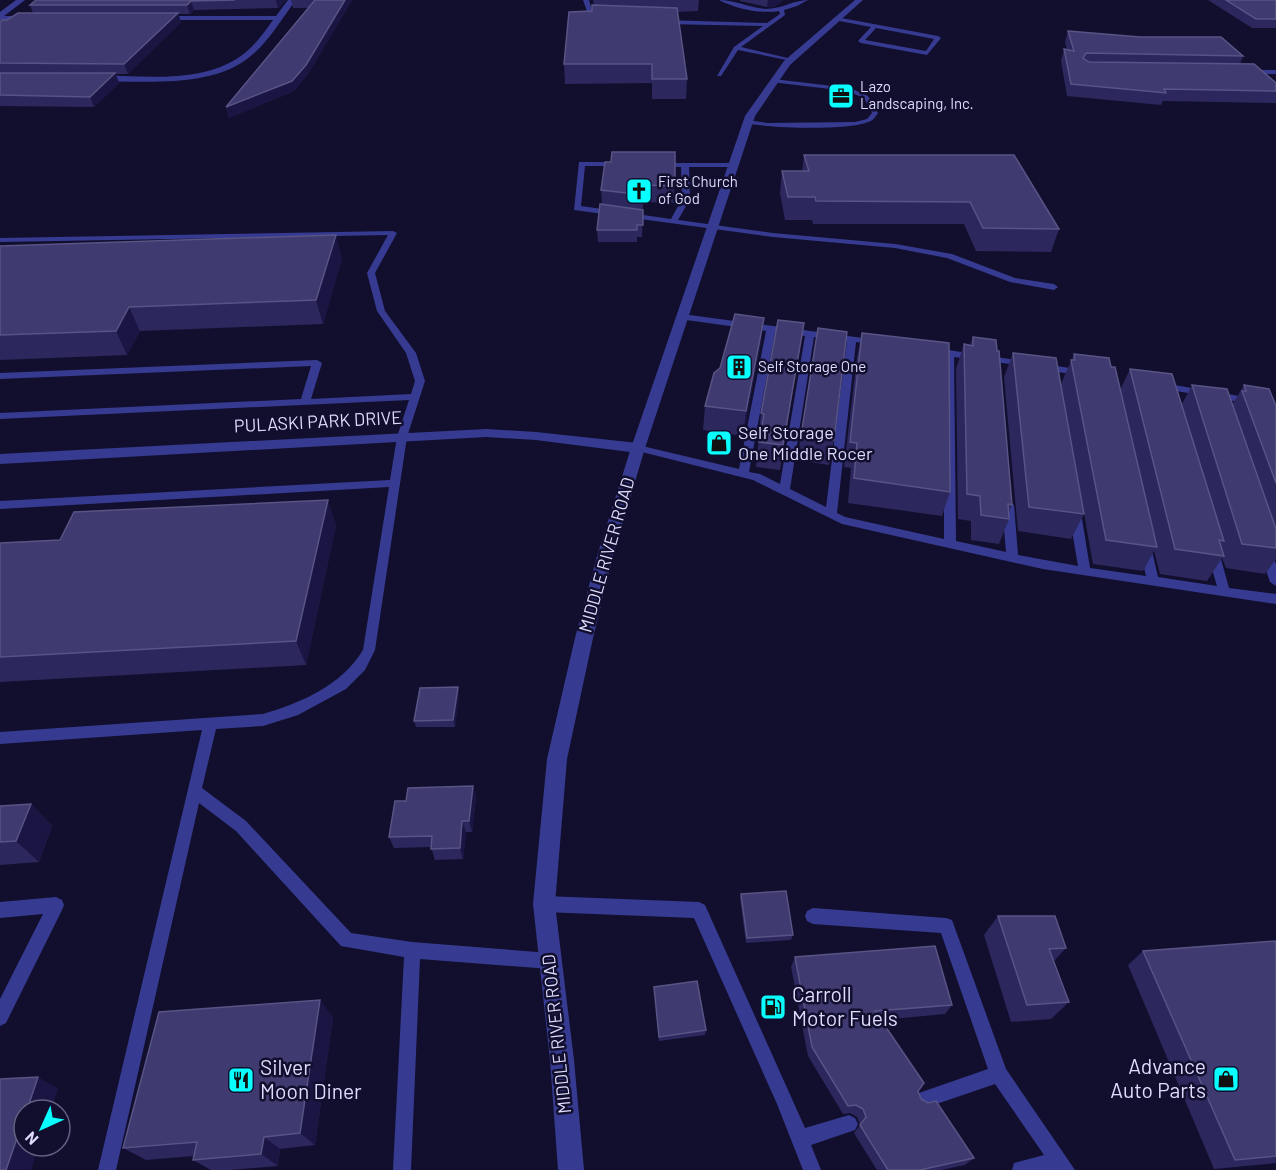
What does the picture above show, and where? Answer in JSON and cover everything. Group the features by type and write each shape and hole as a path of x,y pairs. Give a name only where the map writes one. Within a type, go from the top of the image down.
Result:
{"street":[{"path":"0,17 21,0"},
{"path":"80,78 177,77 225,67 251,52 292,0"},
{"name":"MIDDLE RIVER ROAD","path":"571,1170 562,1060 544,904 557,759 584,638 605,556 638,448 747,122 773,81 790,60 859,0"},
{"path":"0,17 35,18"},
{"path":"150,18 278,18"},
{"path":"1230,72 1276,72"},
{"name":"PULASKI PARK DRIVE","path":"0,459 486,433 536,436 638,448"}],"lane":[{"path":"586,0 592,19 603,20"},
{"path":"722,0 762,11 782,11 805,0"},
{"path":"718,75 736,48 770,25 783,14 782,11"},
{"path":"836,19 875,26 938,38 927,53 861,41 875,26"},
{"path":"658,22 770,25"},
{"path":"736,48 790,60"},
{"path":"747,122 767,125 855,124 869,120 875,113 866,97 848,89 773,81"},
{"path":"628,164 582,164 577,208 772,235 865,242 927,252 949,256 1013,280 1054,287"},
{"path":"651,165 733,165"},
{"path":"673,221 686,199 686,165"},
{"path":"0,240 393,233 371,273 381,311 411,352 420,381 402,437 378,606 369,650 360,666 341,685 293,711 262,720 0,738"},
{"path":"682,316 880,343"},
{"path":"743,474 771,328"},
{"path":"784,491 810,333"},
{"path":"831,514 852,339"},
{"path":"926,350 996,360 1052,374 1097,376"},
{"path":"949,353 950,544"},
{"path":"996,360 997,372"},
{"path":"0,376 317,363 305,402"},
{"path":"1162,390 1216,400 1265,403"},
{"path":"0,416 414,397"},
{"path":"638,448 743,474 784,491 842,520 1012,558 1276,599"},
{"path":"0,505 395,483"},
{"path":"1007,488 1012,558"},
{"path":"1074,503 1085,571"},
{"path":"1143,536 1153,581"},
{"path":"1261,538 1276,582"},
{"path":"1211,546 1224,591"},
{"path":"107,1170 210,724"},
{"path":"195,790 241,826 346,940 412,950 550,961"},
{"path":"544,904 699,910 812,1170"},
{"path":"0,910 56,905 0,1017"},
{"path":"813,916 946,927 999,1074 1063,1165 1021,1170"},
{"path":"402,1170 412,950"},
{"path":"922,1100 999,1074"},
{"path":"800,1138 849,1124"}],"building":[{"path":"36,0 235,0 191,1 187,5 30,5"},
{"path":"315,0 345,0 306,65 292,81 226,107"},
{"path":"1226,0 1276,0 1276,19 1256,19"},
{"path":"592,5 677,8 687,79 652,79 652,64 564,64 569,12 592,11"},
{"path":"18,13 178,13 124,64 0,63 0,22"},
{"path":"1068,31 1140,37 1221,37 1243,56 1086,53 1083,58 1089,62 1254,64 1276,83 1276,91 1164,89 1166,93 1071,84 1064,49 1074,51"},
{"path":"0,73 115,73 90,97 0,95"},
{"path":"612,152 675,152 675,186 643,185 643,195 601,190 605,162 611,162"},
{"path":"804,155 1014,155 1059,229 983,228 970,202 816,201 815,197 788,197 782,171 809,171"},
{"path":"600,204 643,210 643,225 637,225 637,230 597,230"},
{"path":"336,235 316,300 129,307 116,331 0,335 0,246"},
{"name":"Self Storage One","path":"735,314 764,318 746,411 705,406 714,373 720,368"},
{"path":"778,320 804,323 783,445 759,442 764,414 761,413"},
{"path":"818,328 847,332 834,440 801,435"},
{"path":"862,333 949,343 950,492 854,478 857,443 850,442"},
{"path":"973,337 996,340 997,351 999,351 1012,505 1008,504 1009,519 981,515 980,496 967,494 964,344 973,346"},
{"path":"1013,353 1056,358 1084,514 1029,507"},
{"path":"1074,354 1109,358 1111,367 1115,367 1157,547 1106,540 1071,360 1075,360"},
{"path":"1130,369 1172,374 1224,541 1219,540 1224,556 1175,549"},
{"path":"1192,385 1227,389 1276,529 1276,548 1242,544"},
{"path":"1244,385 1269,389 1276,406 1276,483 1242,391 1246,391"},
{"path":"328,500 296,641 0,657 0,543 60,540 74,512"},
{"path":"458,687 453,720 414,721 420,688"},
{"path":"473,786 469,821 462,821 460,848 431,849 432,836 389,837 395,801 406,801 408,788"},
{"path":"31,804 16,841 0,842 0,806"},
{"path":"786,891 793,935 747,938 741,894"},
{"path":"998,916 1055,916 1066,948 1049,949 1069,1002 1027,1005"},
{"name":"Advance Auto Parts","path":"1275,941 1276,1156 1235,1160 1143,951"},
{"path":"935,946 952,1005 875,1011 924,1083 918,1091 921,1099 928,1103 936,1101 974,1158 920,1170 888,1170 860,1125 866,1117 863,1109 856,1105 848,1106 812,1047 795,957"},
{"path":"697,981 706,1030 659,1037 654,987"},
{"path":"320,1000 300,1133 264,1137 261,1154 193,1160 197,1142 123,1148 159,1012"},
{"path":"38,1077 31,1098 12,1098 12,1153 6,1170 0,1170 0,1079"}],"place":[{"name":"Lazo Landscaping, Inc.","path":"841,96"},
{"name":"First Church of God","path":"639,191"},
{"name":"Self Storage One","path":"739,367"},
{"name":"Self Storage One Middle Rocer","path":"719,443"},
{"name":"Carroll Motor Fuels","path":"773,1007"},
{"name":"Advance Auto Parts","path":"1226,1079"},
{"name":"Silver Moon Diner","path":"241,1080"}]}
